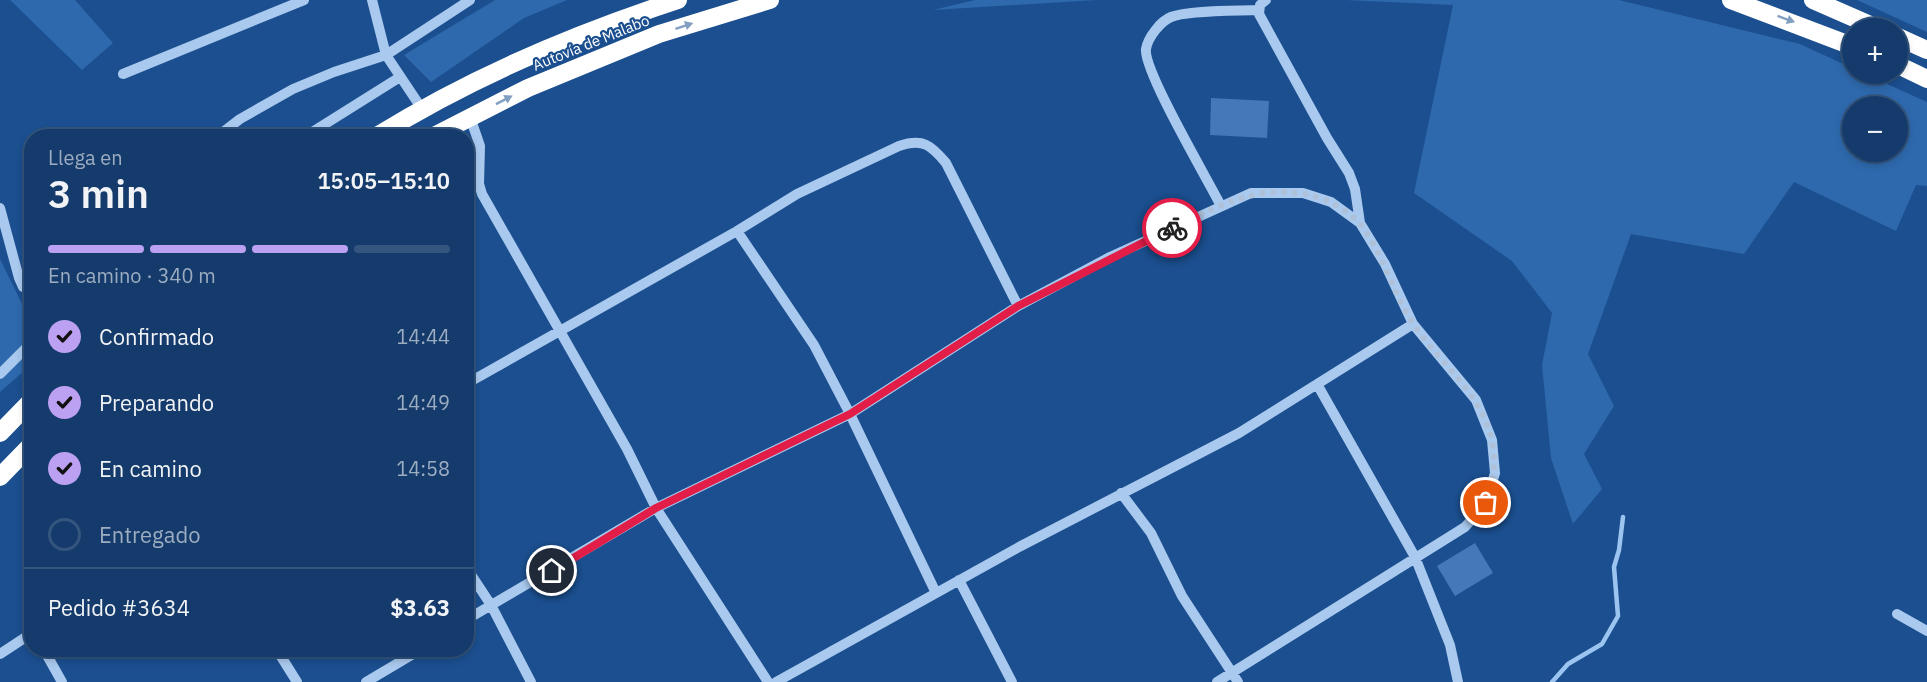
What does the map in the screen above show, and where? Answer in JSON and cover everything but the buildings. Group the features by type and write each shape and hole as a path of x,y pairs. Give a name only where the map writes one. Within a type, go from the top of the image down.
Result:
{"highway":[{"name":"Autovía de Malabo","path":"389,129 422,109 508,66 639,13 678,0"},
{"name":"Autovía de Malabo","path":"447,129 528,88 659,34 770,0"},
{"path":"1731,0 1842,42"},
{"path":"1813,0 1854,18"},
{"path":"1908,41 1927,50"},
{"path":"1908,70 1927,79"},
{"path":"0,433 24,408"},
{"path":"0,477 24,452"}],"street":[{"path":"123,74 304,0"},
{"path":"372,0 386,56 422,109"},
{"path":"227,129 240,119 293,89 334,72 386,56 470,0"},
{"path":"1221,206 1149,65 1146,49 1160,26 1174,16 1258,10 1266,0"},
{"path":"1217,682 1235,678 1415,557 1465,527 1486,503 1495,473 1492,440 1476,400 1413,324 1384,264 1360,223 1355,189 1349,173 1327,138 1258,10"},
{"path":"317,129 400,77"},
{"path":"470,117 480,146 479,184 482,194 627,448 656,508 768,682"},
{"path":"474,379 737,231 797,194 913,141 924,143 935,150 946,163 1018,306"},
{"path":"474,615 572,560 656,508 850,414 1018,306 1110,257 1221,206 1251,193 1303,193 1331,202 1360,223"},
{"path":"0,208 19,278 24,287"},
{"path":"737,231 801,323 850,414 936,593"},
{"path":"776,682 959,580 1239,432 1413,324"},
{"path":"0,374 24,350"},
{"path":"1317,384 1415,557 1450,645 1458,682"},
{"path":"1121,493 1151,533 1182,596 1235,678"},
{"path":"474,579 491,605 531,682"},
{"path":"959,580 1012,682"},
{"path":"1897,614 1927,631"},
{"path":"0,654 24,638"},
{"path":"48,657 62,682"},
{"path":"281,657 297,682"},
{"path":"366,682 408,657"}],"shaded area":[{"path":"10,0 75,0 113,43 82,70"},
{"path":"495,0 567,0 524,18 431,82 404,55"},
{"path":"975,0 1097,0 933,10"},
{"path":"1345,0 1619,0 1800,44 1842,63 1842,84 1887,84 1927,102 1927,186 1916,185 1896,231 1794,182 1744,254 1631,234 1588,354 1614,406 1584,454 1602,489 1573,524 1551,458 1542,365 1552,313 1512,261 1414,193 1453,5"},
{"path":"1857,0 1927,0 1927,32 1908,23 1908,18 1896,18"},
{"path":"0,259 24,308 24,371 0,392"}],"waterway":[{"path":"1552,682 1568,664 1602,644 1618,616 1614,567 1619,550 1623,517"}],"way so far":[{"path":"1172,228 1251,193 1303,193 1331,202 1360,223 1384,264 1413,324 1476,400 1492,440 1495,473 1486,503"}],"route":[{"path":"552,571 656,508 850,414 1018,306 1110,257 1172,228"}]}
